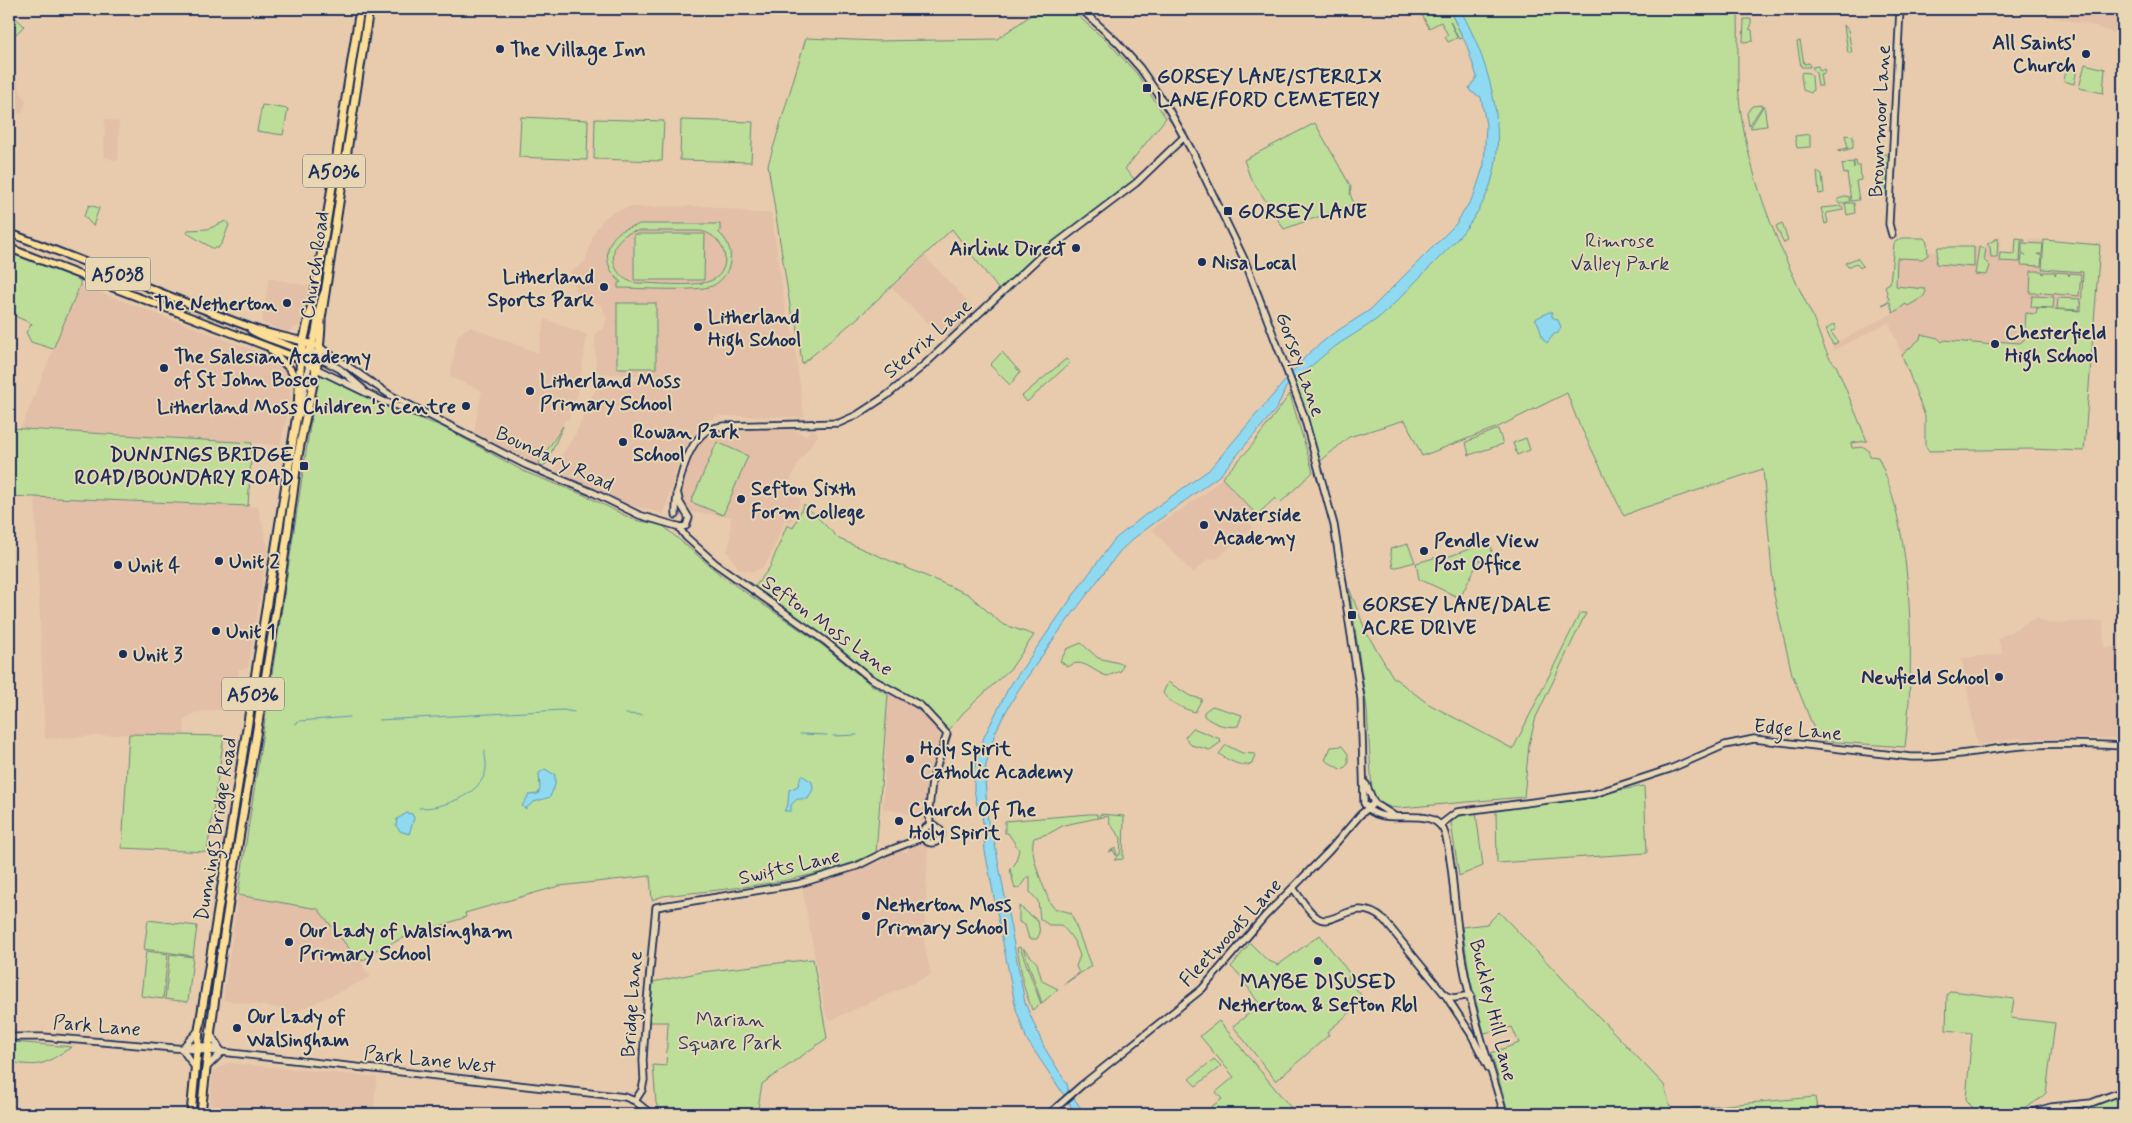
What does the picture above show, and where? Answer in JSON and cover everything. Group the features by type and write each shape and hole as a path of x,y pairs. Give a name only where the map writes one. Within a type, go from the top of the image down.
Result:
{"highway":[{"name":"Church Road","path":"304,350 317,282 352,40 360,9"},
{"name":"Church Road","path":"316,361 370,9"},
{"name":"Dunnings Bridge Road","path":"202,1114 206,1068 199,1030 293,435 304,350"},
{"name":"Dunnings Bridge Road","path":"210,1033 296,466 316,361"},
{"path":"253,718 256,705 261,700"},
{"path":"203,1050 203,1041 210,1033"},
{"name":"Dunnings Bridge Road","path":"191,1114 196,1069 203,1050"}],"main road":[{"name":"A5038","path":"9,234 100,267 267,333 304,350"},
{"name":"A5038","path":"9,248 267,347 304,350"},
{"path":"304,350 319,303 326,289"},
{"path":"242,324 259,335 304,350 316,361"},
{"path":"267,347 286,364 299,386"},
{"path":"304,350 316,361"}],"street":[{"name":"Gorsey Lane","path":"1081,9 1106,31 1140,68 1184,137 1210,186 1245,261 1305,420 1334,525 1361,699 1364,802 1367,808"},
{"name":"Brownmoor Lane","path":"1892,235 1889,224 1900,9"},
{"name":"Sterrix Lane","path":"676,516 675,498 677,492 692,451 704,432 712,428 839,423 858,415 886,396 954,339 1045,252 1136,183 1184,137"},
{"name":"Boundary Road","path":"316,361 332,355 390,395 526,465 594,493 639,515 677,526"},
{"path":"293,435 316,361 340,369 370,395"},
{"name":"Boundary Road","path":"316,361 370,395 402,408 438,419"},
{"path":"677,492 689,518 687,525 691,540"},
{"path":"660,520 676,516 682,512 686,514"},
{"path":"676,516 677,526 687,525"},
{"name":"Sefton Moss Lane","path":"677,526 716,564 825,641 870,678 921,706 947,734 932,781 929,809 930,825"},
{"name":"Edge Lane","path":"1440,825 1457,812 1594,794 1670,769 1725,745 1754,739 1911,757 1936,758 2011,747 2051,745 2123,746"},
{"name":"Gorsey Lane","path":"1364,780 1374,803"},
{"path":"1374,803 1396,816"},
{"name":"Fleetwoods Lane","path":"1049,1114 1061,1102 1199,992 1258,923 1367,808 1374,803"},
{"path":"1367,808 1380,815 1425,818 1440,825"},
{"path":"930,825 939,829 940,837 931,842 924,837 924,829 930,825"},
{"name":"Buckley Hill Lane","path":"1440,825 1448,847 1462,956 1492,1075 1504,1114"},
{"name":"Swifts Lane","path":"656,907 798,884 858,866 885,852 924,837"},
{"path":"1293,888 1319,918 1327,920 1351,910 1366,910 1378,914 1446,996 1471,1034 1492,1075"},
{"name":"Bridge Lane","path":"635,1101 642,1090 644,1080 643,1060 646,1013 656,907"},
{"path":"1446,996 1454,998 1471,994"},
{"path":"196,1069 182,1049 199,1030"},
{"path":"206,1068 222,1052 210,1033"},
{"name":"Park Lane","path":"9,1037 43,1037 203,1050"},
{"name":"Park Lane West","path":"203,1050 575,1091 625,1097 635,1101"},
{"path":"2027,1114 2051,1107 2091,1103 2123,1091"},
{"path":"635,1101 651,1114"}],"shaded area":[{"path":"2031,9 2123,9 2123,36 2090,25 2034,13"},
{"path":"13,78 16,78 23,98 26,99 22,114 9,110 11,95 15,96 16,91"},
{"path":"105,119 119,122 118,161 104,157"},
{"name":"Litherland High School","path":"707,206 755,213 771,213 786,313 793,333 804,417 720,416 707,420 698,428 678,462 664,514 628,504 556,471 555,466 576,433 600,378 651,382 651,376 596,373 595,334 604,328 607,318 601,305 596,303 583,308 570,272 585,262 594,233 604,218 612,213 629,207"},
{"name":"Chesterfield High School","path":"1997,237 2001,237 2000,253 2015,254 2016,238 2024,239 2028,242 2030,239 2100,245 2084,451 2030,449 1929,451 1925,445 1926,421 1922,404 1889,322 1834,350 1831,343 1834,344 1893,313 1891,264 1896,240 1923,238 1927,242 1927,251 1936,252 1938,247 1985,247"},
{"path":"925,256 977,312 945,340 891,287"},
{"path":"269,278 308,286 302,324 286,333 262,322"},
{"name":"The Salesian Academy of St John Bosco","path":"80,285 267,355 278,363 290,383 291,398 280,445 21,428"},
{"name":"Litherland Moss Primary School","path":"545,319 587,335 578,393 568,420 566,419 536,464 474,432 482,390 450,377 458,335 470,327 538,353"},
{"name":"Sefton Sixth Form College","path":"787,425 805,436 811,430 815,430 818,435 799,462 784,492 801,499 791,523 785,520 768,560 762,568 753,572 739,569 727,551 730,542 731,517 691,512 682,502 682,487 686,469 696,446 710,429"},
{"name":"Waterside Academy","path":"1222,478 1257,515 1249,523 1253,527 1217,559 1208,559 1193,573 1152,529 1204,494"},
{"path":"35,497 258,507 268,548 248,668 239,669 232,708 194,713 184,720 185,735 129,734 45,739"},
{"path":"2035,618 2048,623 2103,621 2104,648 2118,647 2122,732 2120,738 2016,739 1977,745 1962,658 2003,654 1998,639"},
{"name":"Holy Spirit Catholic Academy","path":"888,694 922,711 938,731 941,739 928,780 925,821 922,822 904,812 883,809"},
{"name":"Netherton Moss Primary School","path":"928,843 924,942 931,975 831,1020 826,1016 802,888 805,884 855,869 873,861 880,863 883,856 900,849 907,853 910,846"},
{"name":"Our Lady of Walsingham Primary School","path":"238,894 322,907 371,977 284,1017 279,1008 223,1000"},
{"path":"228,1063 377,1077 373,1114 209,1114 213,1071"}],"green space":[{"path":"1040,9 1070,9 1110,44 1137,74 1166,118 1125,169 1135,180 1058,238 999,290 952,229 860,316 802,364 797,323 791,312 768,165 806,38 877,41 997,39"},
{"path":"1419,9 1449,9 1463,38 1459,39 1450,21 1457,38 1448,42 1445,37 1448,35 1441,22 1429,28"},
{"name":"Rimrose Valley Park","path":"1454,9 1738,9 1740,107 1758,188 1777,240 1812,315 1828,356 1836,365 1867,441 1851,443 1852,448 1864,447 1868,450 1870,456 1878,457 1890,488 1899,522 1909,599 1910,677 1905,747 1823,741 1816,734 1792,674 1774,595 1763,469 1637,510 1624,516 1576,417 1567,393 1498,427 1422,456 1405,420 1349,437 1316,465 1294,375 1361,323 1466,220 1490,166 1487,97"},
{"path":"15,17 24,26 16,34 9,27 9,23"},
{"path":"1744,19 1751,19 1751,27 1749,29 1752,30 1753,41 1743,42"},
{"path":"1844,25 1848,30 1852,53 1848,53"},
{"path":"1800,41 1804,64 1809,63 1810,67 1801,67 1797,42"},
{"path":"2085,64 2105,69 2103,93 2079,88"},
{"path":"1818,66 1820,71 1824,69 1825,73 1820,74 1822,86 1818,86 1816,73 1812,67"},
{"path":"2067,66 2077,69 2074,84 2064,81"},
{"path":"1802,72 1809,73 1812,76 1813,90 1811,93 1803,90"},
{"path":"352,75 356,75 334,219 328,224"},
{"path":"262,105 288,109 283,135 257,131"},
{"path":"1763,105 1749,126 1747,113 1752,106"},
{"path":"1764,105 1767,126 1750,128"},
{"path":"521,117 588,120 587,160 519,157"},
{"path":"595,119 664,121 662,161 594,159"},
{"path":"681,120 753,122 751,162 680,160"},
{"path":"1315,123 1351,187 1350,194 1354,204 1284,229 1250,177 1244,160"},
{"path":"1810,134 1810,147 1797,148 1795,136"},
{"path":"1845,135 1853,136 1853,148 1839,152 1838,150 1848,148"},
{"path":"1877,154 1886,154 1890,159 1887,194 1882,193 1886,170"},
{"path":"1854,161 1856,161 1857,166 1860,166 1861,180 1856,181 1859,200 1851,201 1847,173 1844,174 1842,164 1845,165 1846,163 1853,162 1854,168"},
{"path":"1817,171 1822,174 1824,193 1819,194"},
{"path":"1848,196 1850,201 1838,203 1838,199"},
{"path":"1845,203 1854,203 1855,213 1847,215"},
{"path":"89,205 99,208 93,226 84,216"},
{"path":"1842,206 1843,210 1826,213 1828,223 1825,224 1821,208"},
{"path":"226,221 229,225 218,248 212,248 187,233 188,230 208,229"},
{"path":"334,221 325,274 321,273 328,226"},
{"path":"1782,223 1788,241 1784,243 1776,226"},
{"path":"720,224 720,231 718,232 726,241 730,253 730,262 726,273 721,280 712,286 704,288 618,288 618,283 621,282 611,270 608,249 615,236 621,231 637,225","holes":["637,231 700,231 709,234 717,240 722,247 724,255 725,263 722,271 716,278 707,282 682,285 637,283 627,280 619,274 615,266 613,257 615,248 619,240 627,234"]},
{"path":"634,234 705,234 704,280 634,280"},
{"path":"1901,238 1924,238 1927,242 1928,255 1922,259 1897,258 1896,286 1925,289 1926,292 1923,297 1908,306 1906,304 1893,313 1890,302 1882,305 1889,300 1885,286 1890,283 1894,243"},
{"path":"1998,238 1997,257 1991,257 1990,247 1987,244"},
{"path":"2016,238 2024,239 2025,241 2021,241 2020,262 1999,261 2000,253 2015,254"},
{"path":"2044,240 2100,245 2084,451 2030,449 1929,451 1925,445 1925,416 1902,355 1920,339 1921,334 1938,338 1942,342 1945,340 1993,345 1994,341 2020,343 2024,340 2026,313 2036,314 2037,308 2081,311 2083,272 2042,269"},
{"path":"2022,243 2043,244 2042,254 2037,254 2042,256 2041,266 2021,265 2022,255 2026,255 2022,253"},
{"path":"1938,247 1974,247 1974,267 1936,264"},
{"path":"1979,247 1986,249 1984,260 1990,266 1987,275 1975,274"},
{"path":"9,251 80,279 80,285 53,349 31,342 26,332 32,324 9,313"},
{"path":"1857,258 1863,266 1860,268 1856,263 1848,267 1845,263"},
{"path":"2031,271 2042,271 2043,274 2044,272 2055,272 2055,275 2057,272 2068,273 2069,276 2070,273 2081,274 2079,296 2068,295 2068,293 2067,295 2056,294 2055,292 2054,294 2043,293 2041,291 2041,293 2030,293"},
{"path":"2032,296 2054,297 2053,308 2031,307"},
{"path":"2058,298 2080,299 2079,310 2057,309"},
{"path":"617,303 656,303 656,368 617,368"},
{"path":"1834,324 1836,329 1831,332 1838,342 1833,345 1826,330"},
{"path":"1002,352 1020,372 1010,385 990,365"},
{"path":"1066,359 1070,363 1027,402 1022,396"},
{"path":"318,374 384,406 441,426 525,472 584,495 634,520 662,525 723,577 821,644 871,685 888,694 876,853 851,863 798,878 744,887 663,896 652,900 650,876 559,886 465,913 466,917 428,930 426,934 424,929 367,954 368,958 359,961 318,909 238,895"},
{"path":"1290,394 1313,472 1280,503 1275,498 1257,515 1222,478 1250,448"},
{"path":"563,426 546,464 543,466 538,464"},
{"path":"9,428 252,443 248,506 9,496"},
{"path":"1498,429 1503,444 1469,455 1466,442"},
{"path":"1526,438 1530,450 1517,455 1513,443"},
{"path":"717,442 748,456 723,515 691,502"},
{"path":"804,504 839,539 968,594 1002,624 1034,635 1012,667 963,713 944,736 927,717 908,702 872,681 822,642 751,592 770,567 787,525 793,528"},
{"path":"1490,542 1492,550 1486,563 1479,560 1460,598 1419,579 1416,563 1441,556 1444,558"},
{"path":"1408,544 1415,562 1393,568 1390,549"},
{"path":"1349,588 1366,632 1393,677 1427,703 1513,749 1580,613 1586,613 1536,717 1529,744 1524,797 1400,808 1387,806 1377,799 1372,791 1367,709"},
{"path":"1081,643 1098,658 1123,664 1121,671 1107,676 1083,664 1073,664 1068,667 1060,661 1067,649"},
{"path":"1168,682 1190,696 1202,699 1195,712 1177,705 1166,697 1163,693"},
{"path":"1212,706 1242,715 1238,726 1220,725 1204,716 1204,712"},
{"path":"1193,728 1220,739 1221,742 1210,750 1191,745 1185,737"},
{"path":"129,734 224,736 207,852 122,848"},
{"path":"1226,745 1242,753 1255,754 1252,764 1239,764 1219,754"},
{"path":"1342,746 1348,754 1348,764 1342,770 1325,760 1331,747"},
{"path":"1644,786 1647,853 1497,863 1496,811"},
{"path":"1476,813 1483,866 1459,876 1451,823 1456,817"},
{"path":"1097,814 1097,817 1100,817 1100,814 1124,816 1123,859 1114,860 1117,857 1113,850 1109,852 1115,848 1117,855 1120,855 1121,838 1110,824 1108,816 1064,825 1050,833 1034,838 1033,844 1035,861 1050,903 1054,908 1071,913 1091,966 1063,985 1079,973 1076,966 1080,956 1073,939 1061,925 1049,925 1040,919 1038,901 1030,892 1030,877 1027,877 1020,887 1015,889 1010,869 1015,864 1019,850 1008,833 1005,833 1005,821"},
{"path":"1019,906 1038,921 1040,933 1037,939 1029,939 1025,925 1019,922"},
{"path":"1499,912 1664,1085 1671,1110 1815,1097 1818,1114 1509,1114 1491,1053 1519,1043 1512,1027 1484,1033 1470,978 1462,927 1487,924"},
{"path":"148,920 197,926 193,956 144,949"},
{"path":"1320,935 1350,974 1348,979 1365,1000 1327,1032 1329,1035 1276,1081 1233,1026 1260,1005 1239,974 1231,967 1250,943 1267,960 1278,965"},
{"path":"1020,947 1041,1004 1032,1010 1024,987 1017,948"},
{"path":"1023,948 1037,963 1042,981 1058,989 1042,1003"},
{"path":"146,951 168,954 163,999 141,996"},
{"path":"170,954 193,957 188,1002 165,999"},
{"name":"Marian Square Park","path":"813,959 827,1038 762,1084 757,1114 660,1114 656,1103 653,1065 666,1066 668,1022 649,1022 653,982 702,972"},
{"path":"1952,991 2014,999 2011,1018 2055,1023 2046,1093 2038,1100 2014,1111 1996,1114 1977,1114 1966,1099 1972,1033 1946,1030 1947,994"},
{"path":"1219,1021 1296,1114 1210,1114 1207,1110 1222,1099 1216,1092 1234,1077 1200,1036"},
{"path":"9,1042 72,1047 48,1061 29,1065 9,1062"},
{"path":"1214,1059 1221,1066 1196,1086 1189,1079"},
{"path":"2123,1095 2123,1114 2073,1114"}],"water":[{"path":"1449,9 1460,9 1472,32 1490,82 1495,109 1496,162 1489,187 1478,211 1450,247 1388,310 1330,350 1294,378 1286,387 1277,408 1220,475 1134,538 1120,551 1055,637 1017,692 995,733 986,765 988,823 991,826 996,850 1025,1003 1044,1047 1067,1084 1068,1090 1085,1114 1073,1114 1070,1104 1027,1040 1016,1009 985,851 982,811 977,805 974,789 974,769 984,737 1008,689 1115,539 1145,515 1209,470 1308,354 1331,335 1370,310 1456,224 1474,195 1484,165 1486,125 1481,97 1471,92 1469,88 1477,77 1467,46"},
{"path":"1552,312 1552,317 1558,320 1561,327 1558,333 1554,334 1547,343 1544,341 1535,319"},
{"path":"545,769 555,775 555,785 550,797 534,802 525,809 522,806 529,795 538,794 540,789 539,773"},
{"path":"801,776 812,782 813,789 808,799 797,799 791,805 791,811 784,811 788,804 789,790 798,786"},
{"path":"407,813 412,814 414,818 409,834 400,831 396,826 397,819"}],"waterway":[{"path":"379,720 563,710 574,712"},
{"path":"626,714 642,715"},
{"path":"295,724 300,721 350,717"},
{"path":"800,734 827,735"},
{"path":"833,736 857,735"},
{"path":"419,808 449,803 469,793 477,786 483,778 486,769 485,750"}],"place":[{"name":"The Village Inn","path":"500,49"},
{"name":"All Saints' Church","path":"2086,54"},
{"name":"GORSEY LANE/STERRIX LANE/FORD CEMETERY","path":"1147,88"},
{"name":"GORSEY LANE","path":"1228,211"},
{"name":"Airlink Direct","path":"1076,248"},
{"name":"Nisa Local","path":"1202,262"},
{"name":"Litherland Sports Park","path":"604,287"},
{"name":"The Netherton","path":"287,303"},
{"name":"Litherland High School","path":"698,327"},
{"name":"Chesterfield High School","path":"1995,344"},
{"name":"The Salesian Academy of St John Bosco","path":"164,368"},
{"name":"Litherland Moss Primary School","path":"530,391"},
{"name":"Litherland Moss Children's Centre","path":"466,406"},
{"name":"Rowan Park School","path":"623,442"},
{"name":"DUNNINGS BRIDGE ROAD/BOUNDARY ROAD","path":"304,466"},
{"name":"Sefton Sixth Form College","path":"741,499"},
{"name":"Waterside Academy","path":"1204,525"},
{"name":"Pendle View Post Office","path":"1424,551"},
{"name":"Unit 2","path":"219,561"},
{"name":"Unit 4","path":"118,565"},
{"name":"GORSEY LANE/DALE ACRE DRIVE","path":"1352,615"},
{"name":"Unit 1","path":"216,631"},
{"name":"Unit 3","path":"123,654"},
{"name":"Newfield School","path":"1999,677"},
{"name":"Holy Spirit Catholic Academy","path":"910,759"},
{"name":"Church Of The Holy Spirit","path":"899,821"},
{"name":"Netherton Moss Primary School","path":"866,916"},
{"name":"Our Lady of Walsingham Primary School","path":"289,942"},
{"name":"MAYBE DISUSED Netherton & Sefton Rbl","path":"1318,961"},
{"name":"Our Lady of Walsingham","path":"237,1028"}]}
